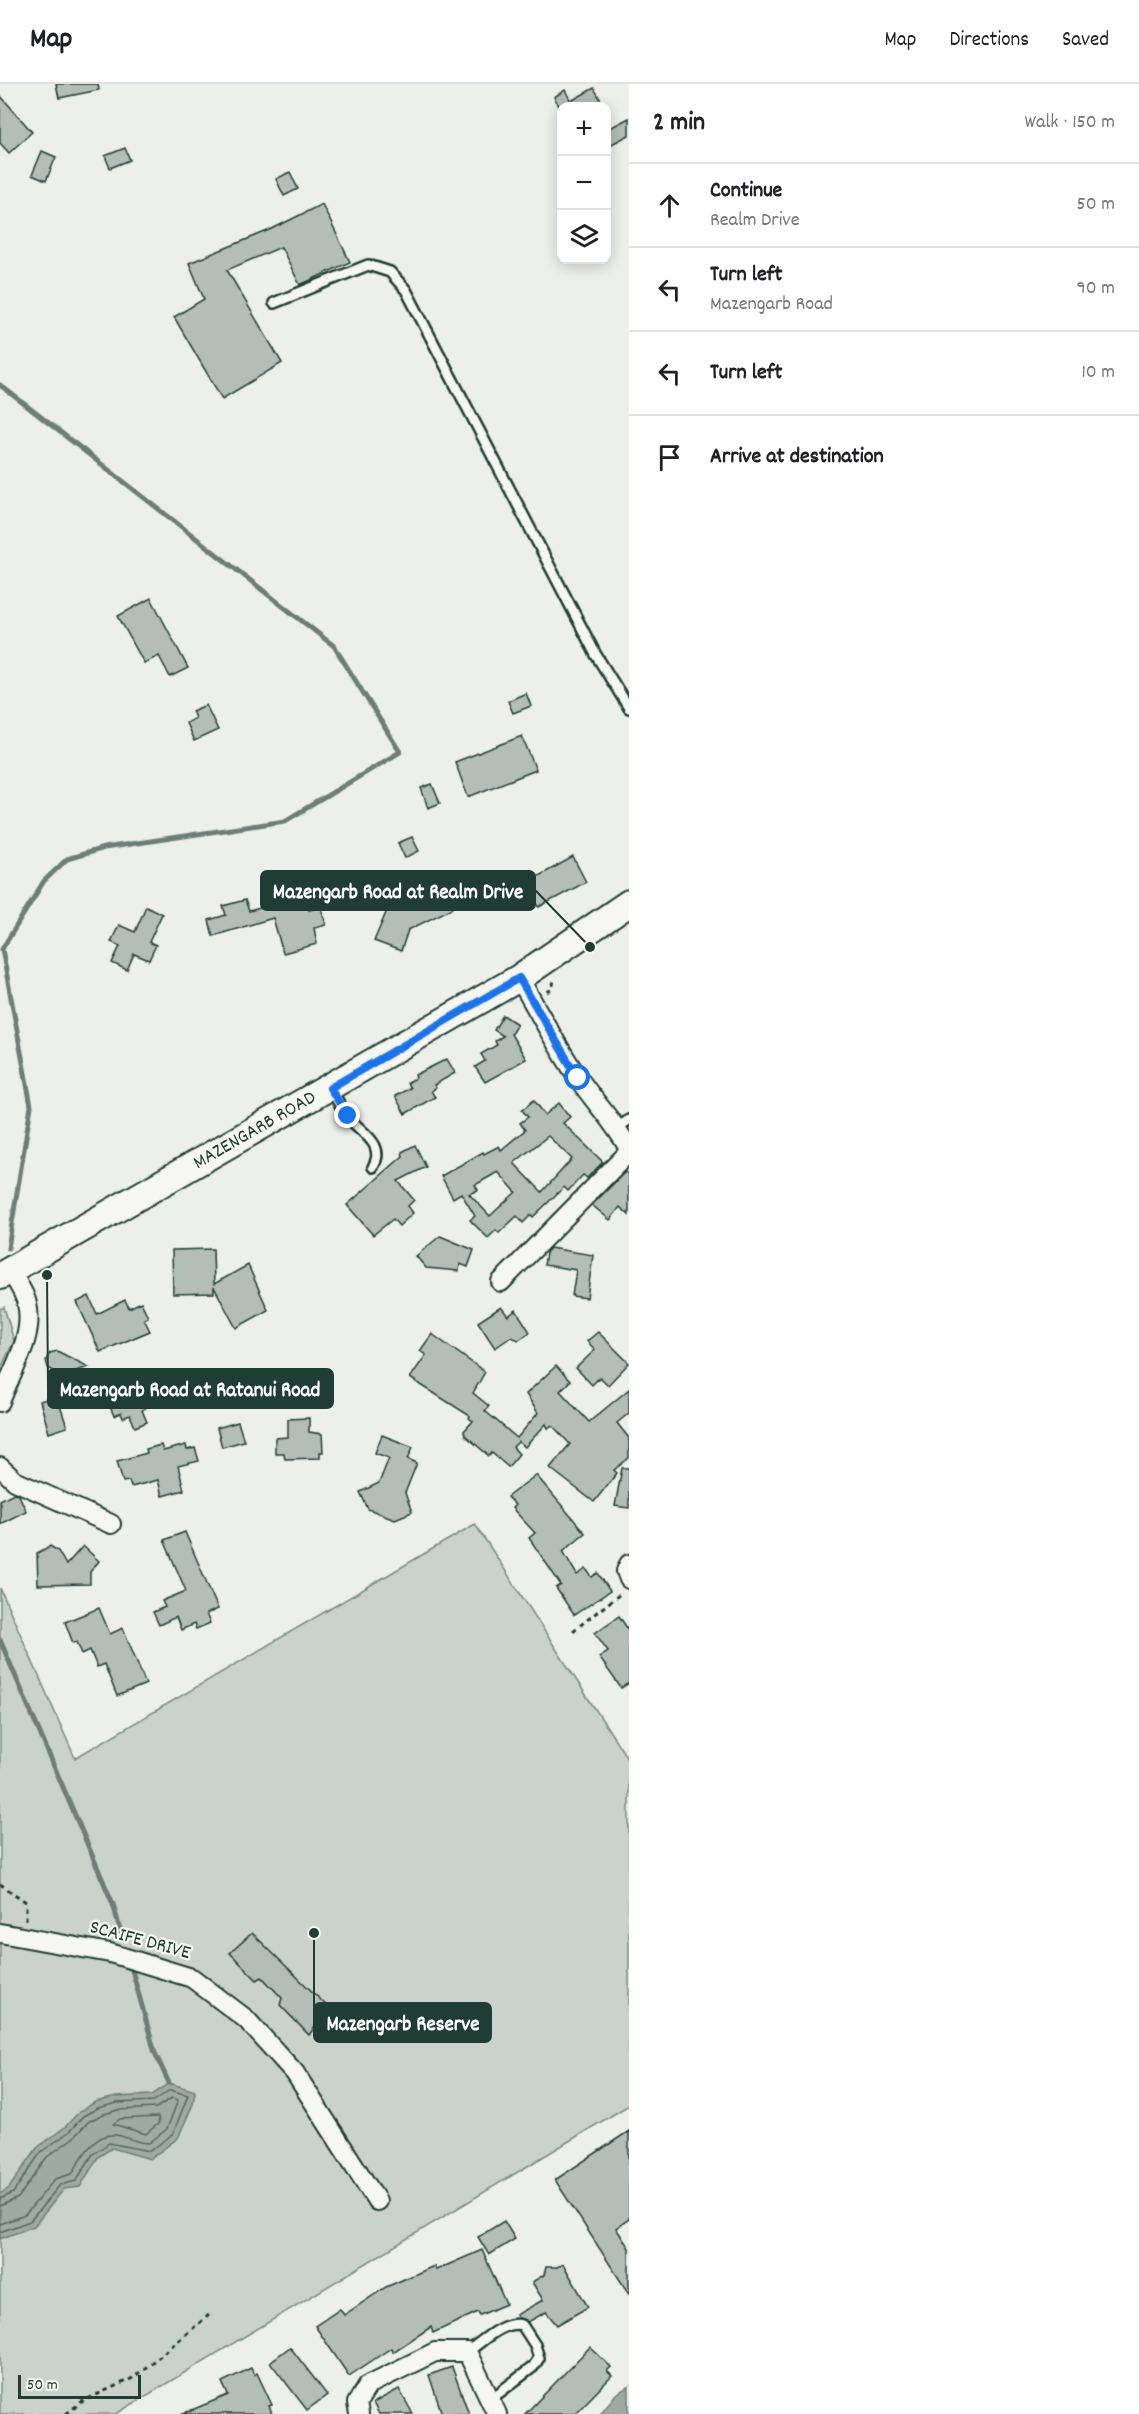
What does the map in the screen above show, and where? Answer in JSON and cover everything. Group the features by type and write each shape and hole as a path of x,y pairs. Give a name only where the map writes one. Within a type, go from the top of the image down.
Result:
{"main road":[{"name":"MAZENGARB ROAD","path":"5,1273 519,978 629,903"}],"street":[{"path":"501,1282 629,1150 623,1124 597,1104 578,1078 519,978"},
{"path":"0,1402 24,1344 30,1321 27,1302 5,1273"},
{"path":"0,1467 15,1481 111,1524"},
{"path":"629,1564 626,1571 629,1579"},
{"name":"SCAIFE DRIVE","path":"0,1933 110,1953 192,1978 246,2019 295,2073 377,2201"},
{"path":"359,2414 357,2403 368,2385 435,2352 467,2352 494,2406"}],"lane":[{"path":"274,303 368,265 390,272 406,290 596,655 629,708"},
{"path":"330,1088 348,1116 372,1139 378,1154 373,1167"},
{"path":"467,2352 495,2332 515,2323 522,2325 535,2345 539,2358 533,2367 494,2406"}],"path":[{"path":"573,1631 629,1587"},
{"path":"0,1884 26,1902 26,1937"},
{"path":"66,2414 83,2401 132,2378 209,2315"}],"shaded area":[{"path":"4,1307 14,1341 0,1370 0,1309"},
{"path":"475,1524 629,1761 629,2105 116,2414 0,2414 0,1588 75,1758"}],"water":[{"path":"169,2083 195,2091 193,2104 178,2138 150,2159 112,2148 98,2157 80,2187 64,2189 34,2226 0,2239 0,2194 9,2188 37,2148 65,2127 79,2112 95,2102 116,2097 152,2095"},
{"path":"629,2386 629,2414 600,2414 616,2394"}],"building":[{"path":"56,84 98,84 99,90 59,98"},
{"path":"594,88 602,102 557,102 554,97 565,90 571,101"},
{"path":"0,95 32,132 9,153 0,143"},
{"path":"629,118 629,135 611,144 611,127"},
{"path":"125,148 130,160 110,168 105,156"},
{"path":"42,151 56,157 46,181 32,175"},
{"path":"290,172 298,189 284,196 276,179"},
{"path":"322,204 350,262 300,285 281,247 227,270 282,363 222,399 174,317 204,299 189,263 270,230"},
{"path":"151,598 188,668 170,677 159,656 144,663 118,616"},
{"path":"526,693 531,706 513,713 508,701"},
{"path":"206,705 218,730 194,741 186,723 195,718 192,711"},
{"path":"522,736 536,770 468,797 455,762"},
{"path":"432,784 440,803 428,808 421,788"},
{"path":"412,837 419,851 405,858 398,843"},
{"path":"573,857 586,882 539,907 526,883"},
{"path":"441,883 453,908 408,930 401,951 374,941 388,908"},
{"path":"304,896 309,910 321,907 326,925 314,928 317,944 283,953 273,918 213,936 209,920 226,915 223,906 245,900 249,911"},
{"path":"146,906 162,914 149,942 156,945 149,960 134,954 127,970 112,963 120,946 111,942 119,925 135,932"},
{"path":"503,1015 517,1024 511,1034 526,1059 485,1082 475,1067 485,1061 481,1054 497,1045 495,1041 503,1036 494,1030"},
{"path":"447,1059 455,1073 434,1085 436,1088 431,1091 435,1097 405,1114 395,1096 410,1088 407,1083 416,1078 415,1075"},
{"path":"534,1100 545,1115 559,1103 570,1117 563,1123 603,1162 587,1178 583,1175 568,1191 564,1187 533,1217 531,1215 523,1223 517,1216 499,1233 496,1230 488,1238 470,1220 475,1216 461,1193 453,1198 441,1176 483,1152 484,1154 499,1146 501,1150 525,1130 520,1123 528,1117 522,1110","holes":["548,1136 572,1159 542,1192 514,1163","498,1172 516,1192 490,1216 469,1194 478,1190 475,1185"]},
{"path":"415,1145 426,1167 398,1181 414,1200 408,1206 413,1213 399,1226 393,1219 373,1235 347,1205 403,1156 402,1152"},
{"path":"625,1172 629,1175 629,1215 620,1207 610,1220 592,1205"},
{"path":"440,1236 474,1250 468,1267 460,1264 459,1271 426,1268 416,1256"},
{"path":"550,1248 593,1255 587,1298 572,1296 576,1270 544,1265 546,1253"},
{"path":"213,1249 214,1284 248,1265 268,1310 236,1328 214,1287 214,1293 173,1294 172,1250"},
{"path":"89,1296 97,1314 125,1300 129,1308 141,1302 148,1317 144,1319 150,1331 100,1352 77,1302"},
{"path":"501,1307 508,1316 516,1310 530,1332 519,1340 511,1337 495,1348 478,1322"},
{"path":"598,1332 629,1363 608,1385 600,1377 592,1385 576,1368 595,1350 587,1341"},
{"path":"432,1334 485,1372 473,1393 489,1406 485,1411 517,1438 538,1413 526,1394 556,1366 570,1381 560,1391 589,1422 629,1389 629,1413 617,1423 629,1438 629,1458 614,1470 617,1473 594,1502 550,1468 570,1444 552,1425 548,1428 546,1424 525,1447 518,1442 513,1447 519,1454 508,1467 492,1453 489,1456 465,1435 464,1431 473,1421 469,1418 470,1416 410,1378 426,1355 420,1351"},
{"path":"57,1351 89,1367 69,1373 63,1383 51,1377 54,1371 48,1368 46,1360 50,1353"},
{"path":"133,1376 146,1408 142,1410 147,1422 135,1427 130,1415 123,1418 121,1413 114,1416 106,1397 113,1395 110,1385"},
{"path":"57,1396 67,1427 49,1433 40,1401"},
{"path":"309,1418 309,1432 322,1434 323,1452 320,1452 320,1458 285,1459 284,1453 275,1453 275,1438 288,1437 288,1419"},
{"path":"238,1422 244,1441 222,1447 217,1428"},
{"path":"382,1435 413,1447 408,1459 417,1463 405,1493 412,1512 395,1519 368,1509 360,1492 379,1483 389,1458 375,1453"},
{"path":"161,1445 163,1451 186,1445 187,1450 195,1448 199,1461 178,1466 184,1490 162,1496 158,1480 131,1487 129,1481 123,1482 117,1461 147,1453 146,1449"},
{"path":"622,1468 629,1468 629,1508 615,1506"},
{"path":"536,1475 585,1533 563,1551 577,1575 586,1569 592,1577 598,1573 610,1591 574,1615 556,1588 561,1585 529,1538 535,1533 512,1508 515,1505 507,1497"},
{"path":"14,1493 19,1495 26,1511 0,1524 0,1500"},
{"path":"185,1532 218,1609 206,1614 210,1623 196,1629 194,1624 181,1630 176,1617 159,1625 153,1612 165,1607 162,1601 186,1591 164,1540"},
{"path":"50,1546 58,1551 66,1565 83,1546 99,1561 90,1572 90,1584 38,1585 37,1553"},
{"path":"99,1608 110,1634 123,1628 146,1684 117,1696 104,1664 97,1667 90,1650 82,1654 77,1642 73,1643 65,1622"},
{"path":"619,1616 629,1631 629,1683 621,1688 599,1657 608,1651 595,1633"},
{"path":"252,1933 329,2008 309,2035 280,2005 282,1998 262,1977 257,1980 230,1953"},
{"path":"629,2131 629,2219 616,2228 629,2248 629,2294 555,2180"},
{"path":"504,2221 515,2239 489,2255 478,2237"},
{"path":"482,2250 506,2304 480,2315 478,2312 433,2333 431,2327 393,2352 391,2348 349,2376 315,2326 340,2309 344,2315 386,2287 434,2266 436,2270"},
{"path":"563,2264 588,2307 557,2325 546,2312 528,2322 518,2318 516,2315 543,2300 532,2282 544,2275 546,2267 557,2267"},
{"path":"290,2347 327,2395 307,2410 270,2362"},
{"path":"590,2347 611,2367 607,2371 612,2376 575,2414 525,2414"},
{"path":"452,2367 469,2414 442,2414 429,2375"},
{"path":"251,2368 254,2375 257,2373 272,2405 269,2406 272,2414 182,2414 228,2395 222,2382"},
{"path":"399,2389 413,2414 379,2414 373,2403"}],"waterway":[{"path":"0,385 334,646 400,752 285,821 104,848 67,859 44,881 2,949 31,1106 8,1248"},
{"path":"0,1640 113,1904 121,1933"},
{"path":"132,1970 155,2053 169,2083"}],"place":[{"name":"Mazengarb Road at Realm Drive","path":"590,947"},
{"name":"Mazengarb Road at Ratanui Road","path":"47,1275"},
{"name":"Mazengarb Reserve","path":"314,1933"}],"route":[{"path":"348,1116 330,1088 519,978 578,1078"}]}
